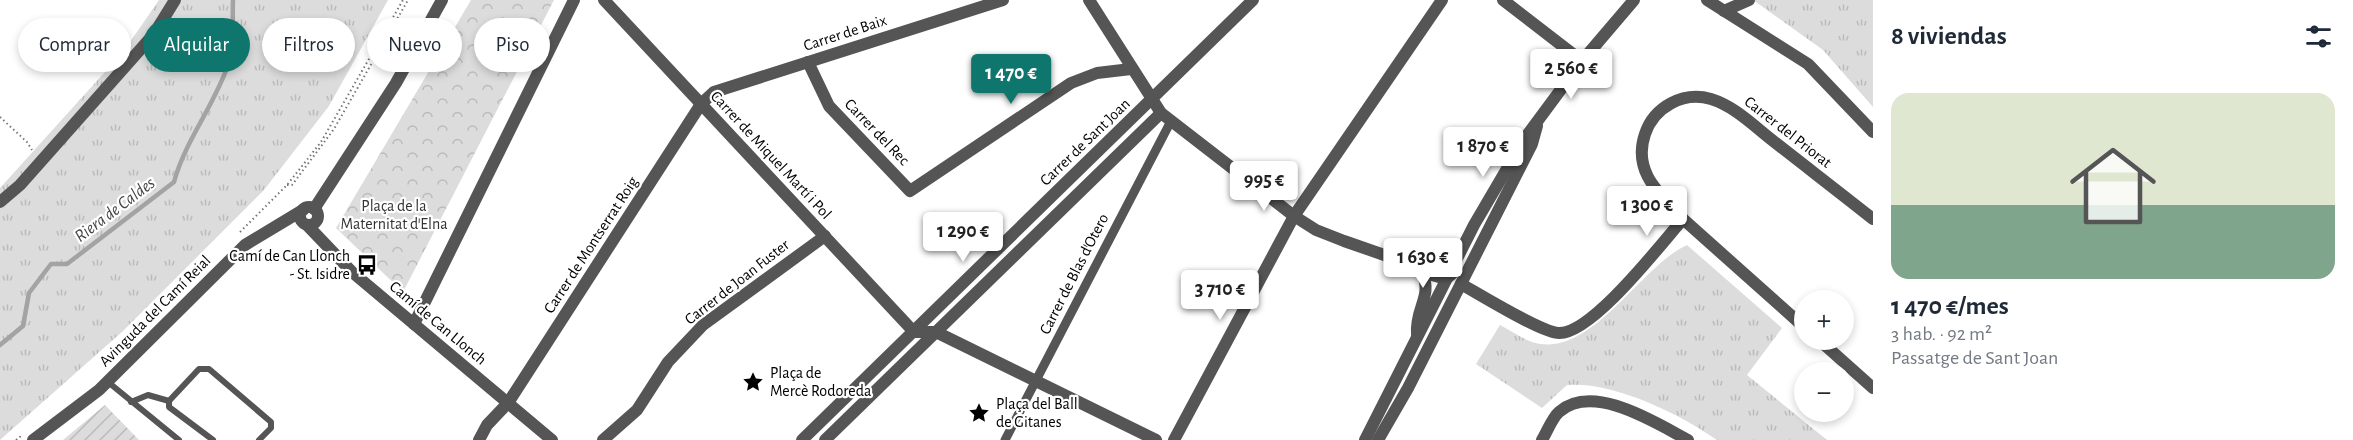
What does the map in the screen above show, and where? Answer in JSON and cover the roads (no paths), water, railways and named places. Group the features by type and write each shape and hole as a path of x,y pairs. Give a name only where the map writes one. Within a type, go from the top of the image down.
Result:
{"street":[{"path":"0,202 40,163 153,34 175,0"},
{"path":"309,209 396,83 442,0"},
{"path":"414,324 574,0"},
{"name":"Carrer de Miquel Martí i Pol","path":"604,0 914,332"},
{"name":"Carrer de Baix","path":"701,104 714,92 1003,0"},
{"path":"1089,0 1151,101 1166,117 1294,216 1316,230 1446,279"},
{"name":"Carrer de Sant Joan","path":"802,440 1253,0"},
{"path":"1174,440 1294,216 1442,0"},
{"path":"1503,0 1582,62"},
{"path":"1365,440 1446,279 1502,176 1582,62 1634,0"},
{"path":"1707,0 1808,64 1871,124"},
{"path":"1724,10 1749,0"},
{"name":"Carrer del Rec","path":"808,62 829,106 910,191 1071,83 1097,74 1131,69"},
{"name":"Carrer del Priorat","path":"1794,318 1683,219 1647,180 1640,152 1649,123 1655,116 1679,100 1699,97 1710,99 1733,110 1873,219"},
{"name":"Carrer de Montserrat Roig","path":"479,440 487,425 508,403 701,104"},
{"name":"Carrer de Sant Joan","path":"825,440 936,332 1166,117"},
{"name":"Carrer de Blas d'Otero","path":"1005,440 1166,117"},
{"path":"1378,440 1408,388 1532,144 1538,123"},
{"path":"1446,279 1459,270 1491,210 1510,187"},
{"name":"Camí de Can Llonch","path":"309,209 318,219 308,225 352,272 552,440"},
{"name":"Avinguda del Camí Reial","path":"29,436 108,382 245,245 309,209"},
{"path":"1392,388 1414,362 1448,291 1453,286 1461,284 1521,317 1559,333 1577,328 1610,302 1683,219"},
{"name":"Carrer de Joan Fuster","path":"603,440 637,410 668,362 703,325 825,236"},
{"path":"1418,269 1439,268 1449,264 1459,254"},
{"path":"1418,269 1426,293 1416,318 1418,336"},
{"path":"914,332 936,332 1156,440"},
{"path":"1830,350 1873,388"},
{"path":"1542,440 1559,412 1585,401 1624,406 1688,440"}],"lane":[{"path":"213,440 169,407 169,401 199,369 209,369 271,422 271,428 259,440"},
{"path":"108,382 179,440"},
{"path":"131,402 148,394 169,401"}],"waterway":[{"name":"Riera de Caldes","path":"0,345 23,326 29,293 51,264 67,264 174,182 185,152 228,65 232,41 233,0"}],"place":[{"name":"Camí de Can Llonch - St. Isidre","path":"367,265"},
{"name":"Plaça de Mercè Rodoreda","path":"753,382"},
{"name":"Plaça del Ball de Gitanes","path":"979,413"}],"park label":[{"name":"Plaça de la Maternitat d'Elna","path":"394,215"}]}
